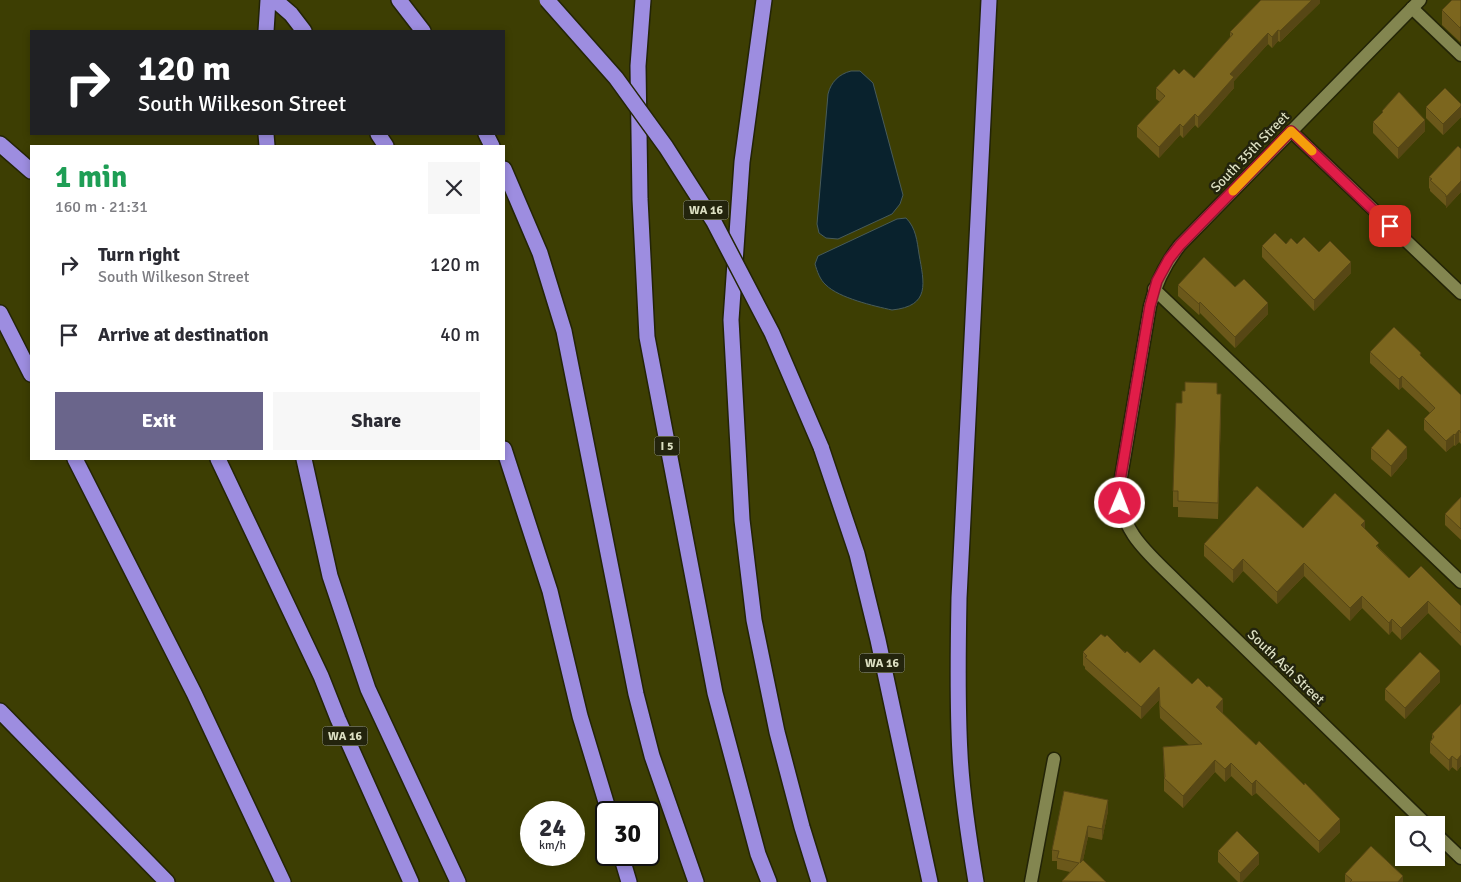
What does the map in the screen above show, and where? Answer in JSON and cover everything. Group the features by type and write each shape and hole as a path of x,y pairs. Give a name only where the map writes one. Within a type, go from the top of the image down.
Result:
{"highway":[{"path":"266,30 268,0"},
{"path":"276,0 303,30"},
{"path":"400,0 422,30"},
{"name":"WA 16","path":"547,0 616,78 666,147 714,222 772,333 821,447 857,554 930,882"},
{"name":"I 5","path":"643,0 638,66 640,199 647,337 715,693 758,854 769,882"},
{"path":"764,0 742,162 731,320 742,520 754,620 777,732 802,827 819,882"},
{"path":"976,882 960,756 959,598 989,0"},
{"path":"0,144 30,170"},
{"path":"505,171 540,253 564,331 636,694 652,756 696,882"},
{"path":"0,313 30,372"},
{"path":"505,452 550,591 580,716 606,801"},
{"path":"76,460 194,693 283,882"},
{"name":"WA 16","path":"218,460 321,676 338,719 411,882"},
{"path":"304,460 330,576 368,689 458,882"},
{"path":"0,711 167,882"},
{"path":"624,866 629,882"}],"street":[{"path":"1416,4 1461,55"},
{"name":"South 35th Street","path":"1127,526 1120,503 1120,481 1150,306 1154,289 1165,266 1180,245 1416,4"},
{"path":"1291,131 1461,293"},
{"path":"1154,289 1461,582"},
{"name":"South Ash Street","path":"1127,526 1159,564 1418,816"},
{"path":"1031,882 1054,759"},
{"path":"1445,843 1461,858"}],"water":[{"path":"851,71 860,71 873,83 903,195 900,204 892,214 838,239 826,238 819,233 817,224 828,94 836,79"},
{"path":"906,218 916,235 923,283 919,298 913,304 905,308 892,310 876,306 839,294 822,281 815,264 818,256 897,219"}],"building":[{"path":"1261,0 1312,0 1272,37 1268,33 1230,74 1234,77 1198,117 1195,114 1183,127 1180,124 1159,147 1137,126 1165,96 1156,88 1174,69 1179,74 1184,69 1194,78 1233,34 1230,32"},
{"path":"1452,0 1461,0 1460,28 1442,10"},
{"path":"1445,88 1461,106 1443,124 1426,107"},
{"path":"1399,92 1425,120 1398,148 1373,122"},
{"path":"1458,146 1461,149 1461,181 1446,197 1429,177"},
{"path":"1275,233 1286,244 1291,238 1297,244 1304,237 1319,252 1330,241 1351,262 1314,300 1262,246"},
{"path":"1204,257 1235,287 1244,279 1268,303 1235,337 1200,302 1199,304 1178,285"},
{"path":"1394,327 1461,395 1461,433 1459,430 1446,441 1424,419 1435,408 1402,376 1399,379 1370,352"},
{"path":"1185,382 1217,383 1217,394 1221,394 1218,503 1178,501 1178,491 1173,491 1176,403 1182,403 1182,391 1185,391"},
{"path":"1388,429 1407,447 1391,466 1371,448"},
{"path":"1257,486 1303,528 1335,493 1365,521 1361,525 1379,543 1376,546 1409,578 1421,566 1461,606 1461,633 1428,601 1401,628 1392,619 1389,623 1362,596 1350,608 1304,563 1277,592 1243,559 1233,570 1204,544"},
{"path":"1461,497 1461,529 1445,514"},
{"path":"1101,634 1105,637 1107,635 1125,653 1127,651 1140,663 1154,649 1192,684 1198,678 1207,687 1209,686 1223,699 1216,707 1256,745 1259,741 1304,785 1305,783 1340,819 1319,841 1256,780 1252,784 1231,763 1225,769 1215,760 1183,796 1164,778 1163,747 1202,744 1160,706 1159,687 1141,707 1085,657 1087,656 1083,652"},
{"path":"1420,652 1440,671 1405,708 1385,689"},
{"path":"1461,704 1461,755 1457,760 1452,756 1449,760 1430,742 1434,737 1432,734"},
{"path":"1064,791 1108,800 1102,829 1088,826 1080,863 1083,860 1106,882 1062,881 1079,863 1057,858 1059,851 1052,850"},
{"path":"1237,831 1259,853 1240,873 1218,851"},
{"path":"1371,846 1403,876 1398,882 1350,882 1352,880 1345,874"}],"slow traffic":[{"path":"1233,191 1291,131 1312,151"}],"route":[{"path":"1120,503 1120,481 1150,306 1160,274 1180,245 1291,131 1390,226"}]}
